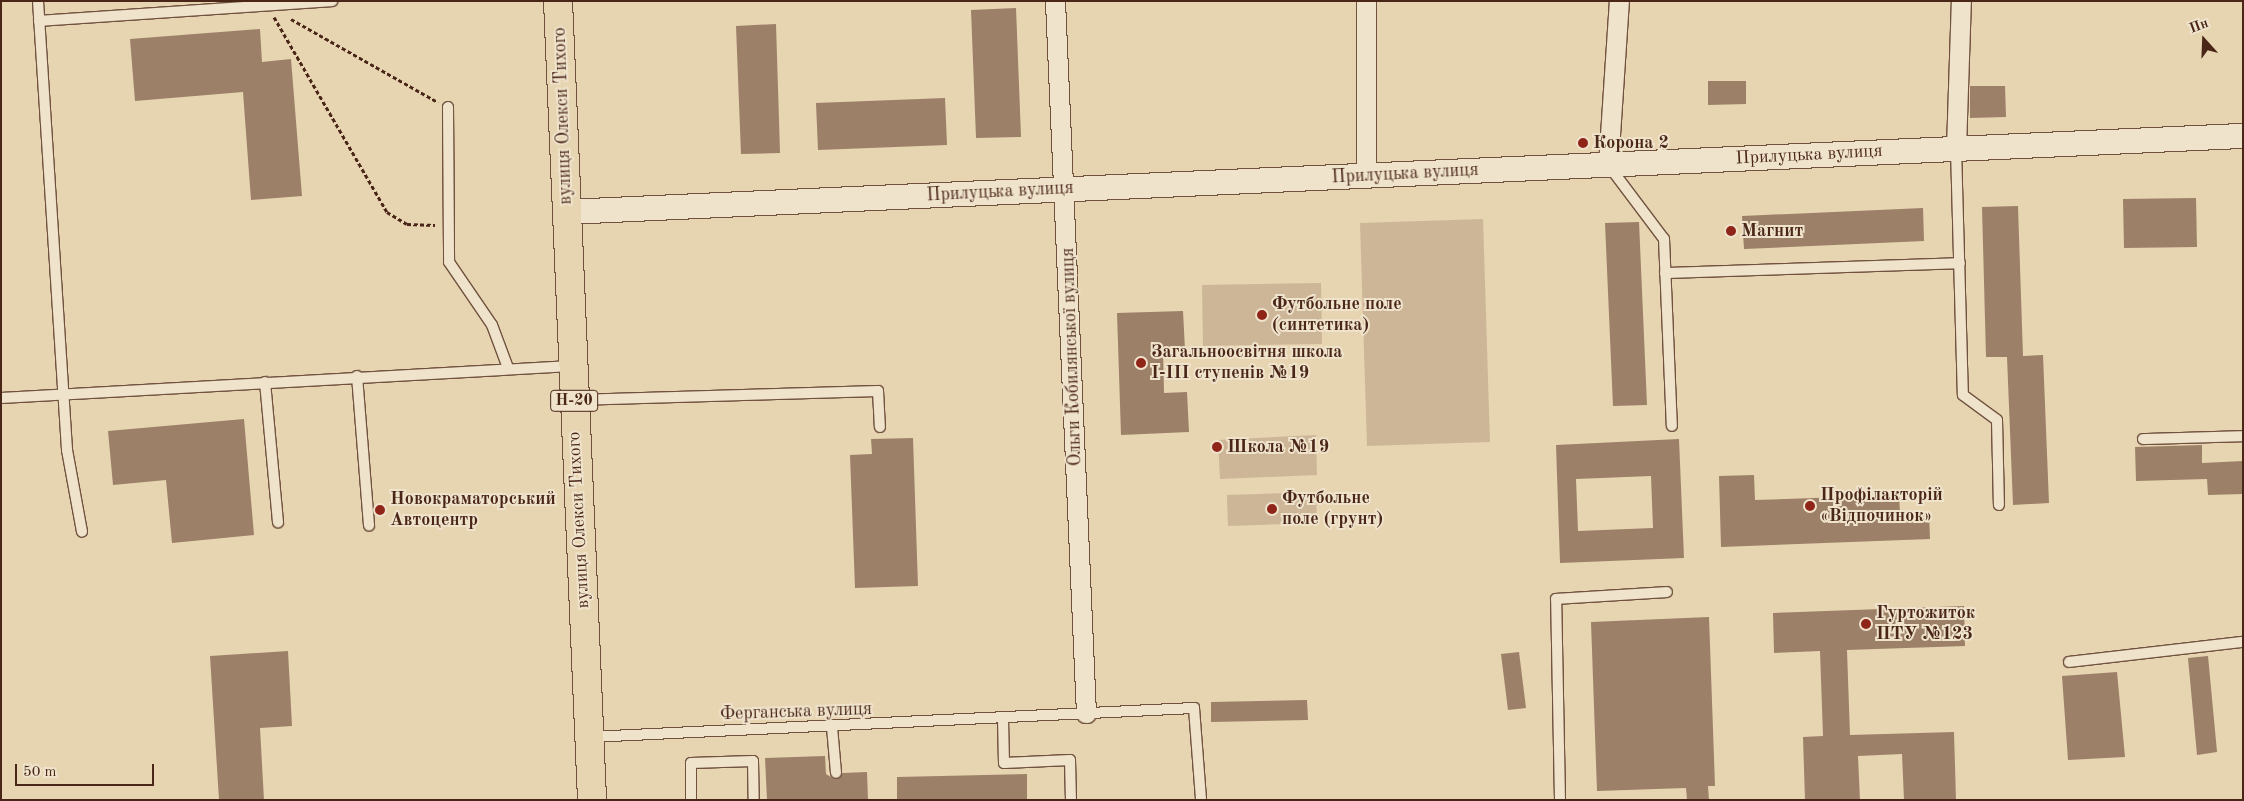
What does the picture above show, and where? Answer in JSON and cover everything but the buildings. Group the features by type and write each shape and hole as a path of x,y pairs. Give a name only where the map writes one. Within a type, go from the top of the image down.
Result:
{"main road":[{"name":"вулиця Олекси Тихого","path":"558,1 572,366 592,800"}],"street":[{"name":"Ольги Кобилянської вулиця","path":"1055,1 1065,189 1086,713"},
{"path":"1366,1 1366,176"},
{"path":"1608,165 1619,1"},
{"path":"1956,148 1961,1"},
{"name":"Прилуцька вулиця","path":"567,212 2243,136"}],"lane":[{"path":"38,1 62,393 67,450 82,532"},
{"path":"39,21 178,6 332,1"},
{"path":"448,107 450,262 492,325 508,368"},
{"path":"1956,148 1963,395 1997,420 1999,505"},
{"path":"1608,165 1664,239 1672,426"},
{"path":"1665,273 1960,263"},
{"path":"1,398 357,376 572,366"},
{"path":"357,376 369,526"},
{"path":"265,382 278,522"},
{"path":"574,400 878,391 880,427"},
{"path":"2143,439 2243,436"},
{"path":"1560,800 1556,599 1667,592"},
{"path":"2070,662 2243,642"},
{"name":"Ферганська вулиця","path":"590,737 1003,719 1194,708 1201,800"},
{"path":"1003,719 1004,763 1070,760 1072,800"},
{"path":"832,727 836,773"},
{"path":"691,800 691,763 753,761 754,800"}],"path":[{"path":"265,4 396,82 448,107"},
{"path":"265,4 387,212 407,224 449,226"}],"shaded area":[{"path":"1483,219 1490,442 1367,446 1360,223"},
{"name":"Футбольне поле (синтетика)","path":"1321,283 1322,344 1203,346 1202,285"},
{"path":"1316,435 1317,475 1220,479 1218,440"},
{"name":"Футбольне поле (грунт)","path":"1316,492 1317,523 1228,526 1227,495"}],"place":[{"name":"Корона 2","path":"1583,143"},
{"name":"Магнит","path":"1731,231"},
{"name":"Футбольне поле (синтетика)","path":"1262,315"},
{"name":"Загальноосвітня школа І-ІІІ ступенів №19","path":"1141,363"},
{"name":"Школа №19","path":"1217,447"},
{"name":"Профілакторій «Відпочинок»","path":"1810,506"},
{"name":"Футбольне поле (грунт)","path":"1272,509"},
{"name":"Новокраматорський Автоцентр","path":"380,510"},
{"name":"Гуртожиток ПТУ №123","path":"1866,624"}]}
